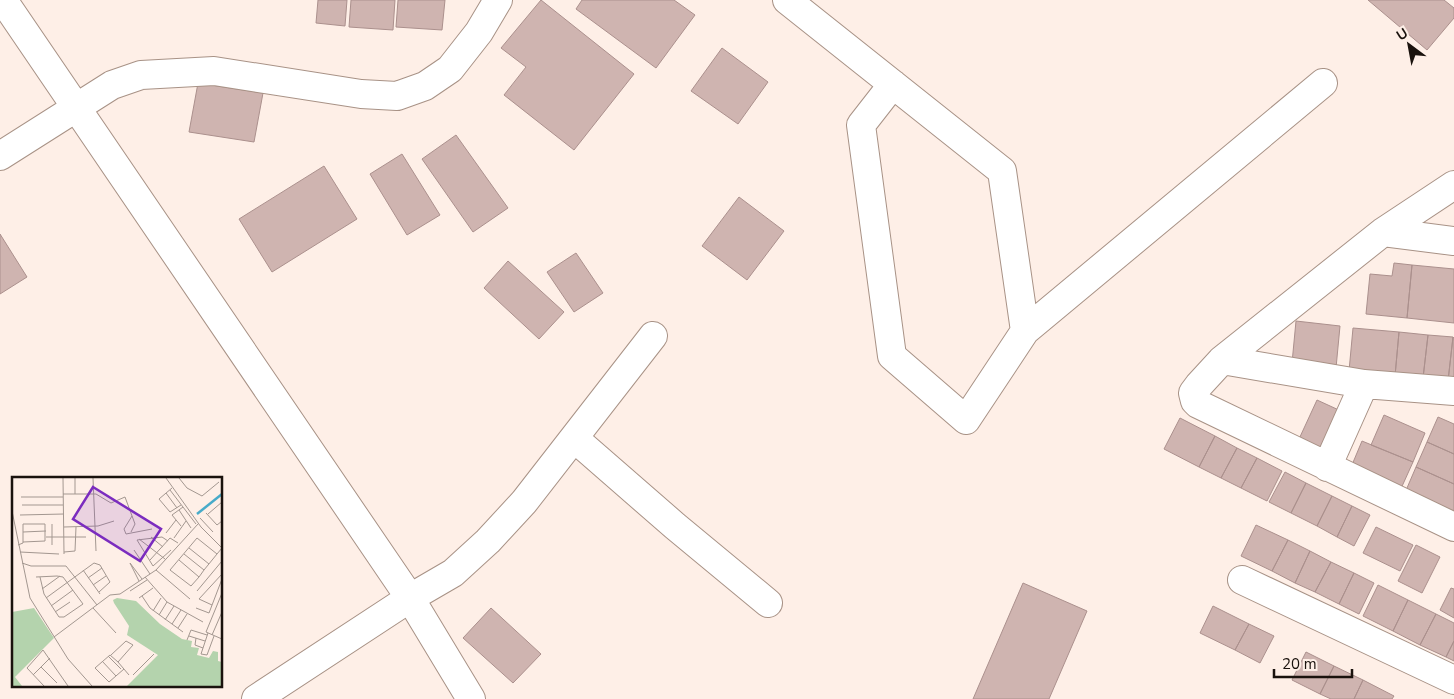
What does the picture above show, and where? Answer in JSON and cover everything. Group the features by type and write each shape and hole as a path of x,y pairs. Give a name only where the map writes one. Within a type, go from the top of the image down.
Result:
{"street":[{"path":"3,0 410,598 471,699"},
{"path":"0,156 112,84 140,75 214,71 361,94 397,96 425,86 450,69 479,32 498,0"},
{"path":"787,0 1002,171 1025,331"},
{"path":"892,84 861,126 892,356 966,420 1025,331 1323,83"},
{"path":"1454,185 1383,232 1222,360 1193,393 1198,404 1454,527"},
{"path":"1383,232 1454,241"},
{"path":"256,699 453,572 488,541 524,502 653,336"},
{"path":"1222,360 1364,384 1454,391"},
{"path":"1326,467 1364,384"},
{"path":"574,438 675,526 768,603"},
{"path":"1242,580 1454,680"}],"building":[{"path":"318,0 347,0 345,26 316,23"},
{"path":"351,0 395,0 393,30 349,27"},
{"path":"398,0 445,0 442,30 396,27"},
{"path":"541,0 634,74 574,150 504,95 526,67 501,48"},
{"path":"582,0 674,0 695,15 656,68 576,9"},
{"path":"1368,0 1444,0 1454,8 1454,18 1427,50"},
{"path":"722,48 768,82 738,124 691,91"},
{"path":"198,83 263,93 254,142 189,132"},
{"path":"456,135 508,208 473,232 422,159"},
{"path":"402,154 440,215 407,235 370,174"},
{"path":"324,166 357,219 272,272 239,219"},
{"path":"739,197 784,231 747,280 702,246"},
{"path":"0,234 27,277 0,294"},
{"path":"576,253 603,293 574,312 547,272"},
{"path":"508,261 564,312 539,339 484,288"},
{"path":"1394,263 1412,265 1407,318 1366,314 1370,274 1392,276"},
{"path":"1412,265 1454,269 1454,323 1407,318"},
{"path":"1296,321 1340,326 1336,368 1292,363"},
{"path":"1353,328 1399,332 1395,376 1349,371"},
{"path":"1399,332 1428,335 1423,378 1395,376"},
{"path":"1428,335 1453,337 1448,381 1423,378"},
{"path":"1453,337 1454,381 1448,381"},
{"path":"1317,400 1341,411 1323,450 1299,439"},
{"path":"1384,415 1425,433 1413,462 1371,445"},
{"path":"1438,417 1454,424 1454,454 1427,442"},
{"path":"1180,418 1215,436 1199,467 1164,449"},
{"path":"1215,436 1237,448 1221,478 1199,467"},
{"path":"1362,441 1413,462 1399,493 1349,472"},
{"path":"1427,442 1454,454 1454,484 1416,467"},
{"path":"1237,448 1257,458 1241,488 1221,478"},
{"path":"1257,458 1282,471 1267,501 1241,488"},
{"path":"1416,467 1454,484 1454,517 1404,495"},
{"path":"1285,472 1306,483 1291,513 1269,502"},
{"path":"1306,483 1332,496 1317,526 1291,513"},
{"path":"1332,496 1352,506 1337,537 1317,526"},
{"path":"1352,506 1370,515 1354,546 1337,537"},
{"path":"1256,525 1288,540 1272,571 1241,556"},
{"path":"1376,527 1413,545 1400,571 1363,553"},
{"path":"1288,540 1310,551 1295,583 1272,571"},
{"path":"1416,545 1440,557 1422,593 1398,581"},
{"path":"1310,551 1331,562 1315,592 1295,583"},
{"path":"1331,562 1354,573 1339,604 1315,592"},
{"path":"1354,573 1374,583 1359,614 1339,604"},
{"path":"1023,583 1087,611 1049,699 973,699"},
{"path":"1378,585 1408,600 1393,631 1363,616"},
{"path":"1451,588 1454,589 1454,618 1440,610"},
{"path":"1408,600 1436,614 1420,645 1393,631"},
{"path":"1213,606 1249,624 1235,650 1200,633"},
{"path":"491,608 541,654 513,683 463,638"},
{"path":"1436,614 1454,623 1454,641 1446,657 1420,645"},
{"path":"1249,624 1274,636 1260,663 1235,650"},
{"path":"1454,641 1454,661 1446,657"},
{"path":"1306,652 1334,666 1320,694 1292,680"},
{"path":"1334,666 1363,680 1354,699 1331,699 1320,694"},
{"path":"1363,680 1394,696 1392,699 1354,699"}]}
